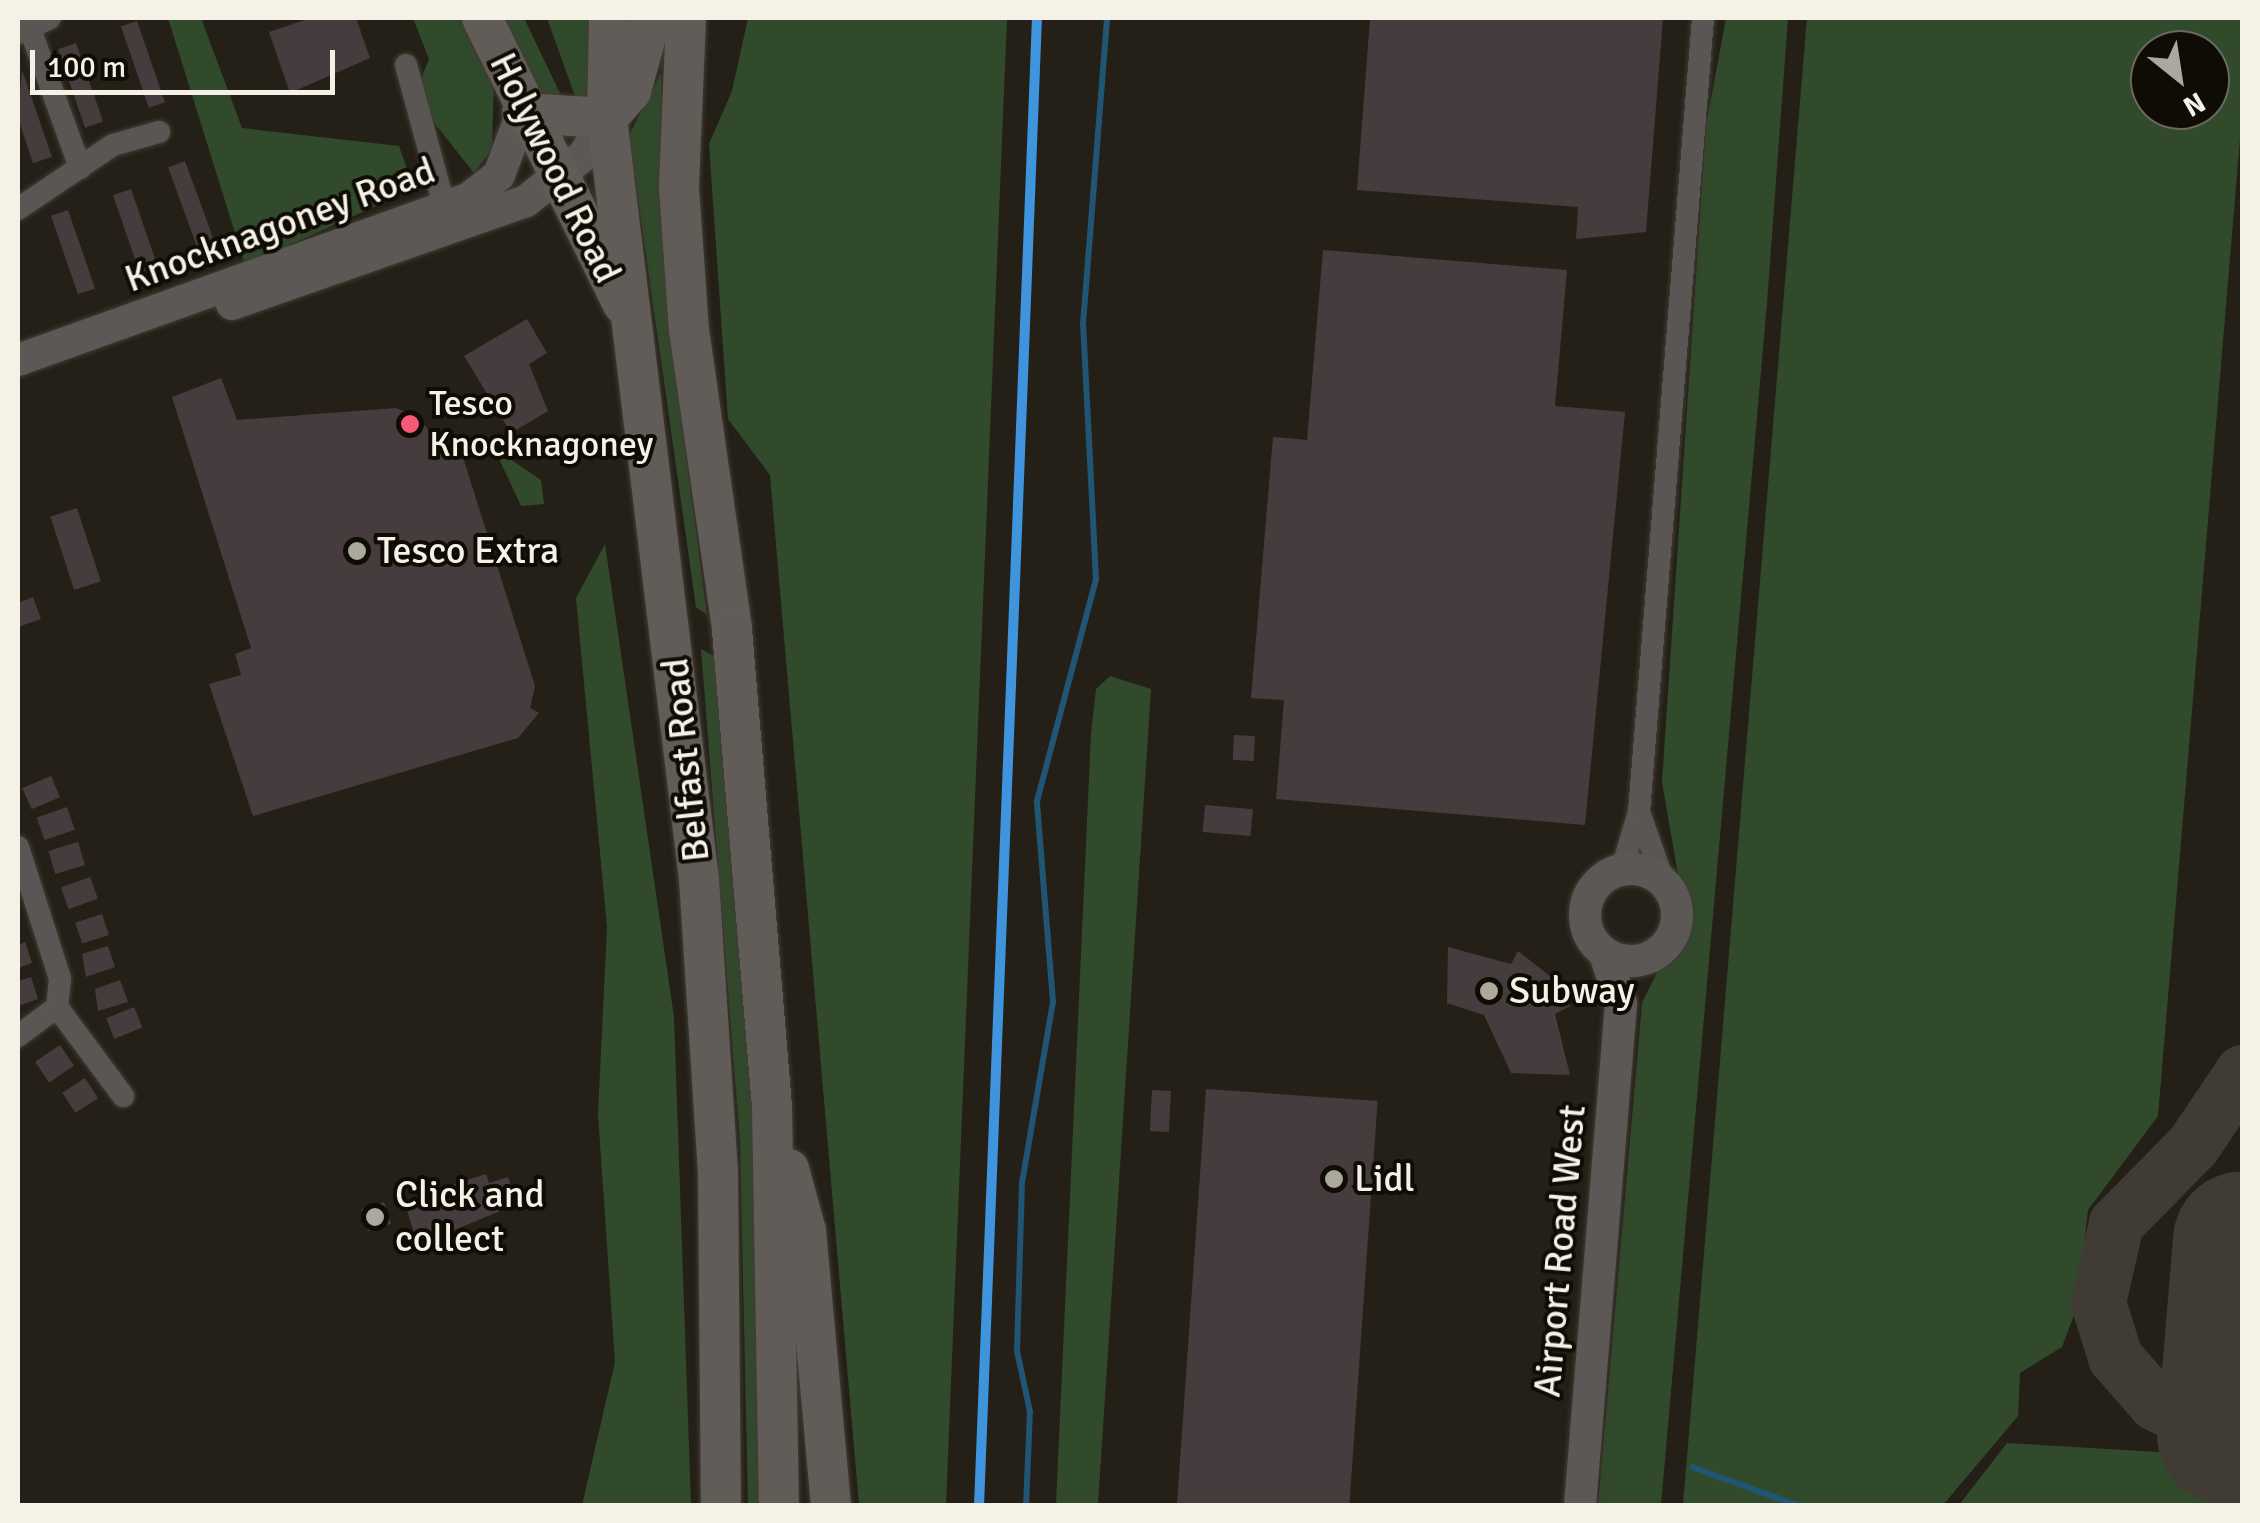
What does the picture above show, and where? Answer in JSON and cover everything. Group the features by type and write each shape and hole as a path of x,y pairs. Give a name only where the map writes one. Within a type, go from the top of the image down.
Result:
{"highway":[{"name":"Holywood Road","path":"482,18 556,182 630,316"},
{"name":"Belfast Road","path":"609,18 607,118 699,879 718,1174 721,1506"},
{"path":"522,113 607,118 630,91 651,18"},
{"name":"Belfast Road","path":"686,18 679,188 689,330 732,630 772,1107 780,1506"},
{"path":"772,1107 806,1231 831,1506"}],"street":[{"path":"1622,869 1638,812 1703,18"},
{"path":"32,26 80,168"},
{"path":"406,65 448,220 556,182 607,118"},
{"name":"Knocknagoney Road","path":"18,360 448,220 499,175 522,113"},
{"path":"18,209 80,168 159,132"},
{"path":"1621,1004 1678,919 1638,812"},
{"path":"18,847 49,932 57,1007 123,1096"},
{"path":"1656,954 1631,961 1606,954 1585,910 1596,883 1622,869 1663,880"},
{"name":"Airport Road West","path":"1580,1506 1621,1004 1606,954"},
{"path":"18,1036 57,1007"}],"green space":[{"path":"168,18 201,18 242,128 399,146 414,189 245,265"},
{"path":"413,18 470,18 494,77 492,149 474,173 428,115 418,87 429,59"},
{"path":"497,18 524,18 567,108 544,105"},
{"path":"547,18 595,18 593,101 579,107"},
{"path":"748,18 1007,18 946,1505 859,1505 770,475 728,419 709,144 732,91"},
{"path":"1726,18 1788,18 1767,303 1661,1505 1598,1505 1642,1003 1685,915 1662,782 1706,126"},
{"path":"1807,18 2242,18 2242,115 2158,1116 2088,1210 2078,1304 2062,1347 2020,1373 2018,1416 1943,1505 1683,1505"},
{"path":"661,73 670,331 707,615 696,607 629,135"},
{"path":"494,448 541,480 544,504 521,506"},
{"path":"605,544 674,1017 691,1505 582,1505 615,1362 598,1114 607,927 576,598"},
{"path":"701,649 719,659 754,1077 764,1505 748,1505 740,1142"},
{"path":"1110,676 1151,689 1098,1505 1056,1505 1091,734 1096,689"},
{"path":"2007,1443 2242,1457 2242,1505 1959,1505"}],"building":[{"path":"311,18 356,18 370,58 290,93 269,32"},
{"path":"1370,18 1663,18 1646,232 1576,239 1578,207 1357,190"},
{"path":"137,21 165,102 149,108 121,27"},
{"path":"76,43 103,121 85,128 58,49"},
{"path":"22,70 52,157 33,163 18,118"},
{"path":"185,161 216,246 199,252 168,167"},
{"path":"131,189 158,267 140,273 113,195"},
{"path":"68,210 95,288 78,294 51,216"},
{"path":"1323,250 1567,270 1555,406 1625,412 1585,825 1276,799 1284,700 1251,698 1273,437 1307,440"},
{"path":"527,319 547,353 529,364 548,411 511,433 464,356"},
{"name":"Tesco Extra","path":"221,378 237,420 396,408 416,416 450,454 461,451 535,686 530,708 539,713 518,738 253,816 209,684 241,675 235,654 251,648 172,397"},
{"path":"77,508 101,581 74,590 50,517"},
{"path":"33,597 41,619 18,627 18,603"},
{"path":"1234,735 1255,736 1254,761 1233,760"},
{"path":"51,776 60,797 31,809 22,788"},
{"path":"1205,805 1253,809 1250,836 1203,832"},
{"path":"67,807 75,830 45,840 37,817"},
{"path":"78,842 85,865 55,874 48,851"},
{"path":"90,877 98,899 69,909 61,888"},
{"path":"102,914 109,935 82,944 75,923"},
{"path":"25,942 32,963 18,968 18,945"},
{"path":"108,946 115,967 86,977 82,954"},
{"path":"1448,947 1511,964 1518,951 1554,979 1570,1006 1555,1014 1570,1075 1511,1073 1484,1015 1447,1003"},
{"path":"31,977 38,999 18,1006 18,981"},
{"path":"120,980 128,1002 98,1011 95,989"},
{"path":"134,1007 142,1027 114,1039 106,1018"},
{"path":"60,1045 74,1066 49,1083 35,1062"},
{"path":"85,1078 98,1098 75,1113 62,1093"},
{"path":"1206,1089 1378,1101 1349,1506 1177,1506"},
{"path":"1152,1090 1171,1091 1169,1132 1150,1131"},
{"path":"486,1174 489,1183 508,1177 517,1204 418,1245 404,1201"},
{"name":"Click and collect","path":"384,1202 391,1224 368,1231 361,1209"}],"waterway":[{"path":"1026,1506 1030,1412 1017,1351 1022,1183 1053,1002 1037,801 1096,579 1083,324 1107,18"},
{"path":"1692,1467 1799,1506"}],"taxiway":[{"path":"2242,1072 2193,1145 2116,1223 2098,1302 2115,1357 2155,1403 2188,1420 2242,1428"}],"runway":[{"path":"2226,1435 2242,1241"}],"transit line":[{"path":"979,1506 1037,18"}],"place":[{"name":"Tesco Knocknagoney","path":"410,424"},
{"name":"Tesco Extra","path":"357,551"},
{"name":"Subway","path":"1489,991"},
{"name":"Lidl","path":"1334,1179"},
{"name":"Click and collect","path":"375,1217"}]}
